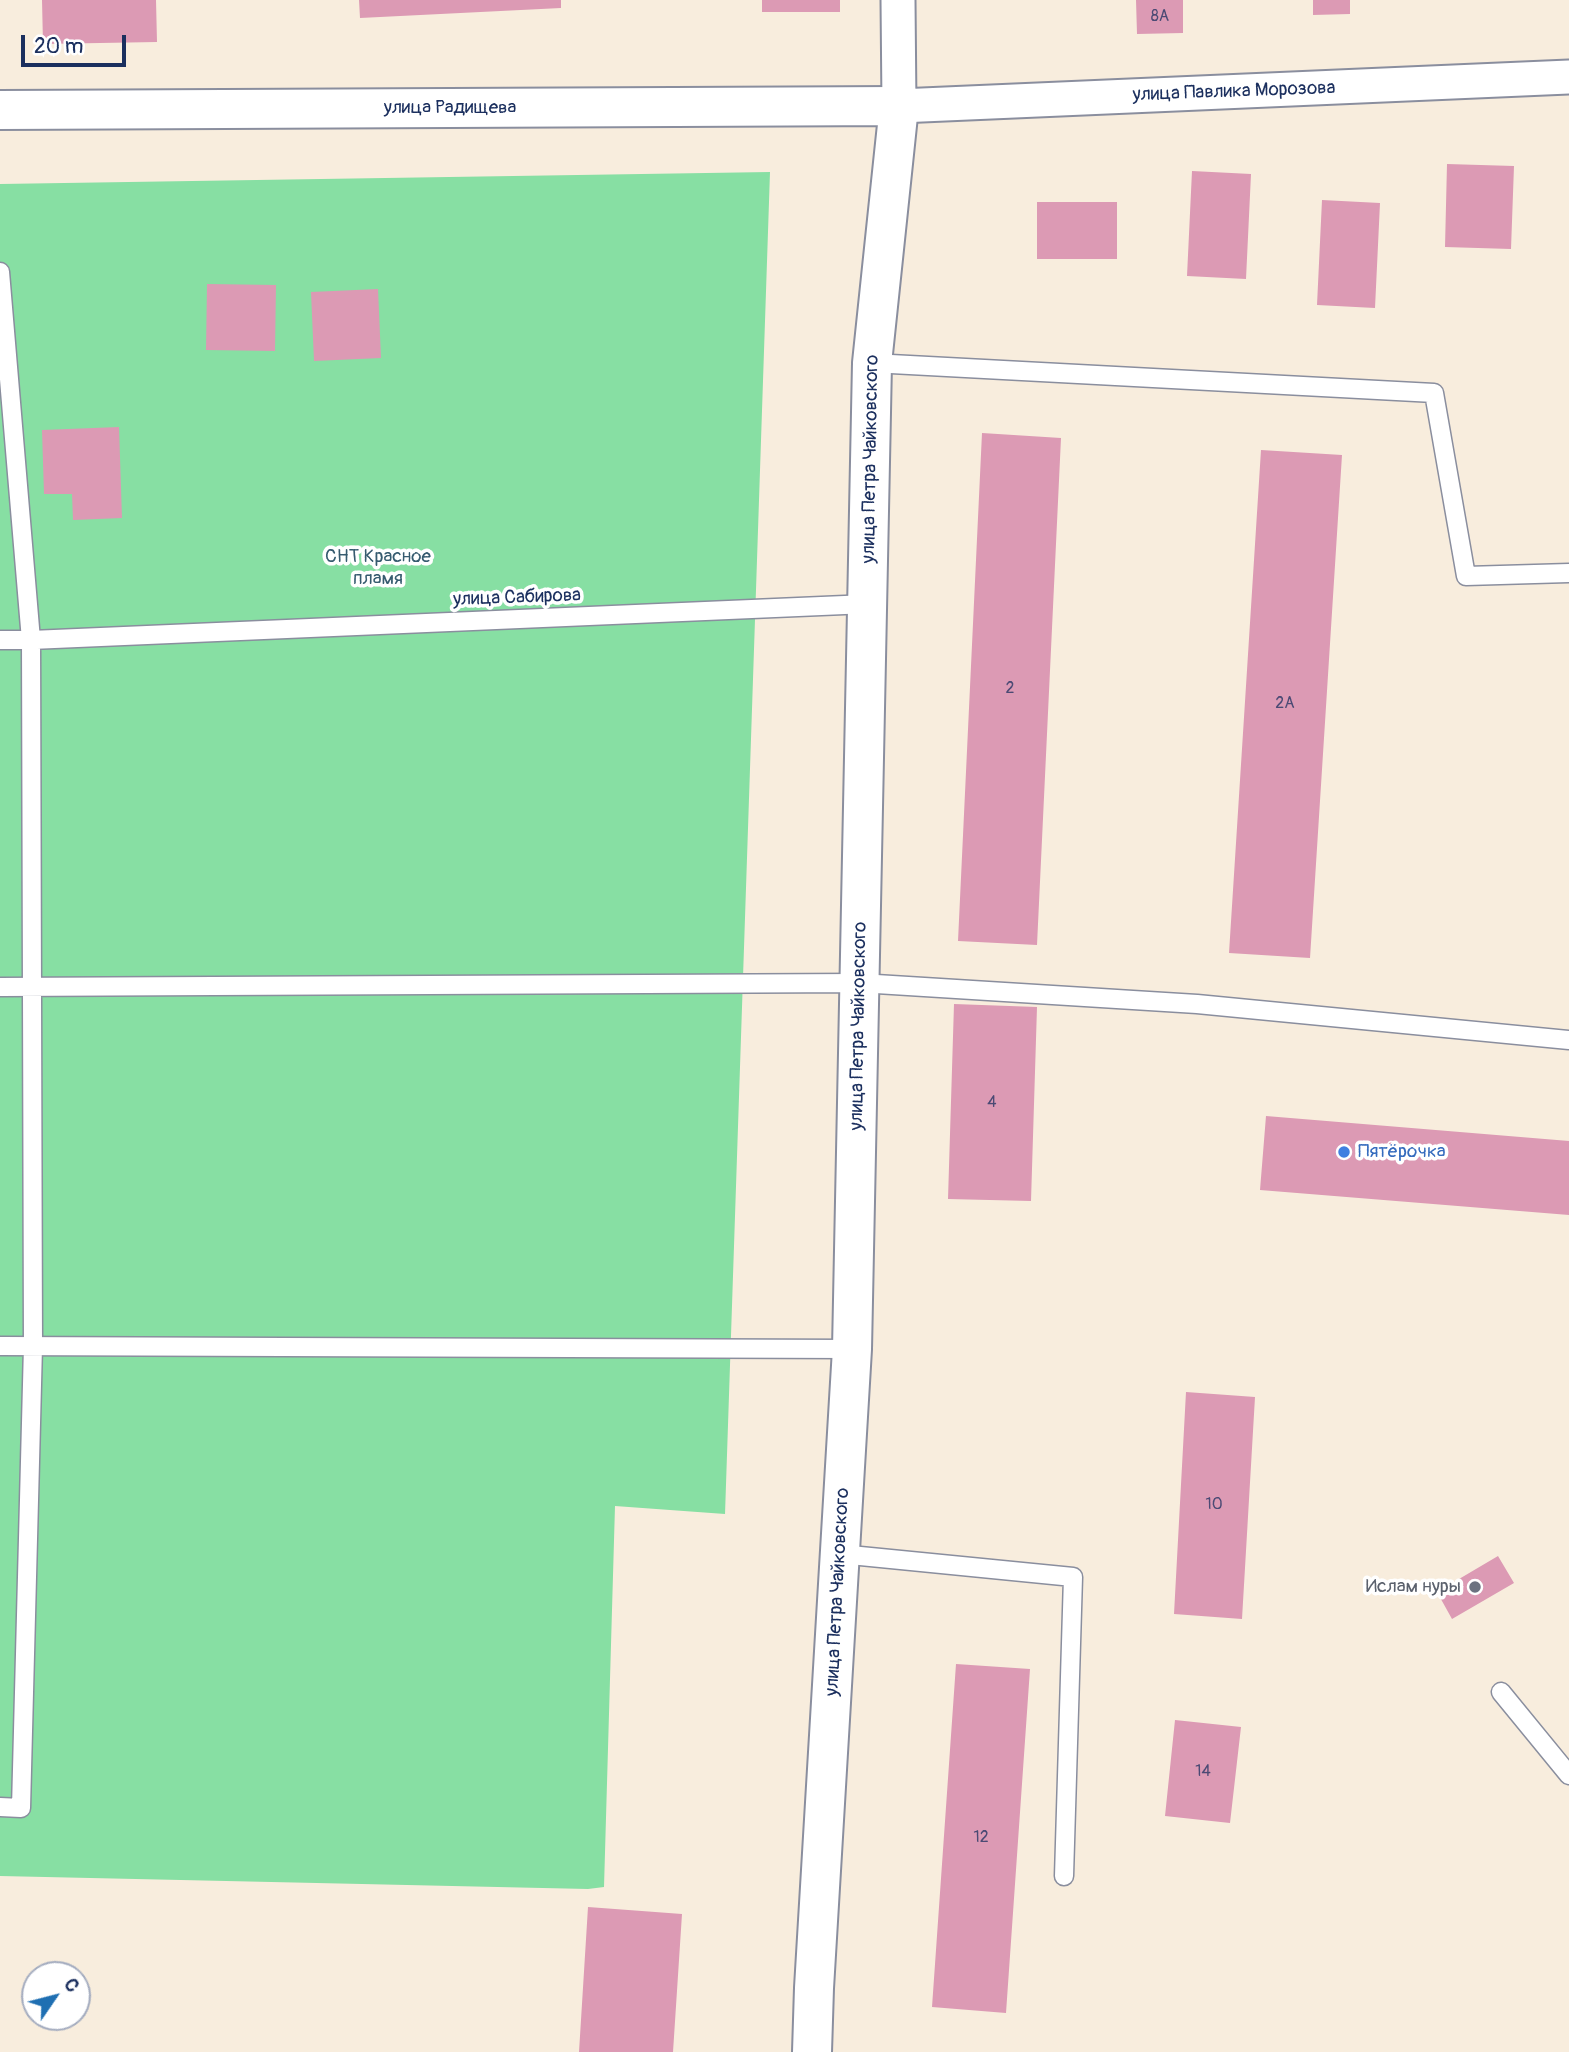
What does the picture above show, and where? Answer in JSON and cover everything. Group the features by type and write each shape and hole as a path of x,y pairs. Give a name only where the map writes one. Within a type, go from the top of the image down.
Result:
{"street":[{"name":"улица Петра Чайковского","path":"812,2052 852,1349 872,363 899,106 898,0"},
{"name":"улица Павлика Морозова","path":"899,106 1569,77"},
{"name":"улица Радищева","path":"0,110 899,106"}],"lane":[{"path":"0,272 31,640 33,1346 21,1808 0,1807"},
{"path":"872,363 1434,393 1466,576 1569,573"},
{"name":"улица Сабирова","path":"0,639 31,640 868,604"},
{"path":"0,987 860,983 1197,1004 1569,1040"},
{"path":"0,1346 852,1349"},
{"path":"840,1554 1073,1577 1064,1875"},
{"path":"1501,1692 1569,1775"}],"green space":[{"name":"СНТ Красное пламя","path":"770,172 725,1514 615,1506 604,1887 588,1889 0,1876 0,184"}],"building":[{"path":"42,0 156,0 157,42 43,44"},
{"path":"359,0 561,0 561,8 360,18"},
{"path":"762,0 840,0 840,12 762,12"},
{"path":"1136,0 1183,0 1183,33 1137,34"},
{"path":"1313,0 1350,0 1350,14 1313,15"},
{"path":"1447,164 1514,166 1511,249 1445,247"},
{"path":"1192,171 1251,174 1246,279 1187,276"},
{"path":"1322,200 1380,203 1375,308 1317,305"},
{"path":"1037,202 1117,202 1117,259 1037,259"},
{"path":"207,284 276,285 275,351 206,350"},
{"path":"378,289 381,358 314,361 311,292"},
{"path":"119,427 122,518 73,520 72,494 44,494 42,430"},
{"path":"982,433 1061,438 1037,945 958,941"},
{"path":"1261,450 1342,455 1310,958 1229,953"},
{"path":"954,1004 1037,1007 1031,1201 948,1199"},
{"path":"1266,1116 1569,1141 1569,1215 1260,1190"},
{"path":"1186,1392 1255,1397 1242,1619 1174,1614"},
{"name":"Ислам нуры","path":"1498,1556 1514,1583 1452,1619 1437,1592"},
{"path":"956,1664 1030,1669 1006,2013 932,2007"},
{"path":"1175,1720 1241,1727 1230,1823 1165,1816"},
{"path":"588,1907 682,1914 673,2052 579,2052"}],"place":[{"name":"Пятёрочка","path":"1344,1152"},
{"name":"Ислам нуры","path":"1475,1587"}]}
